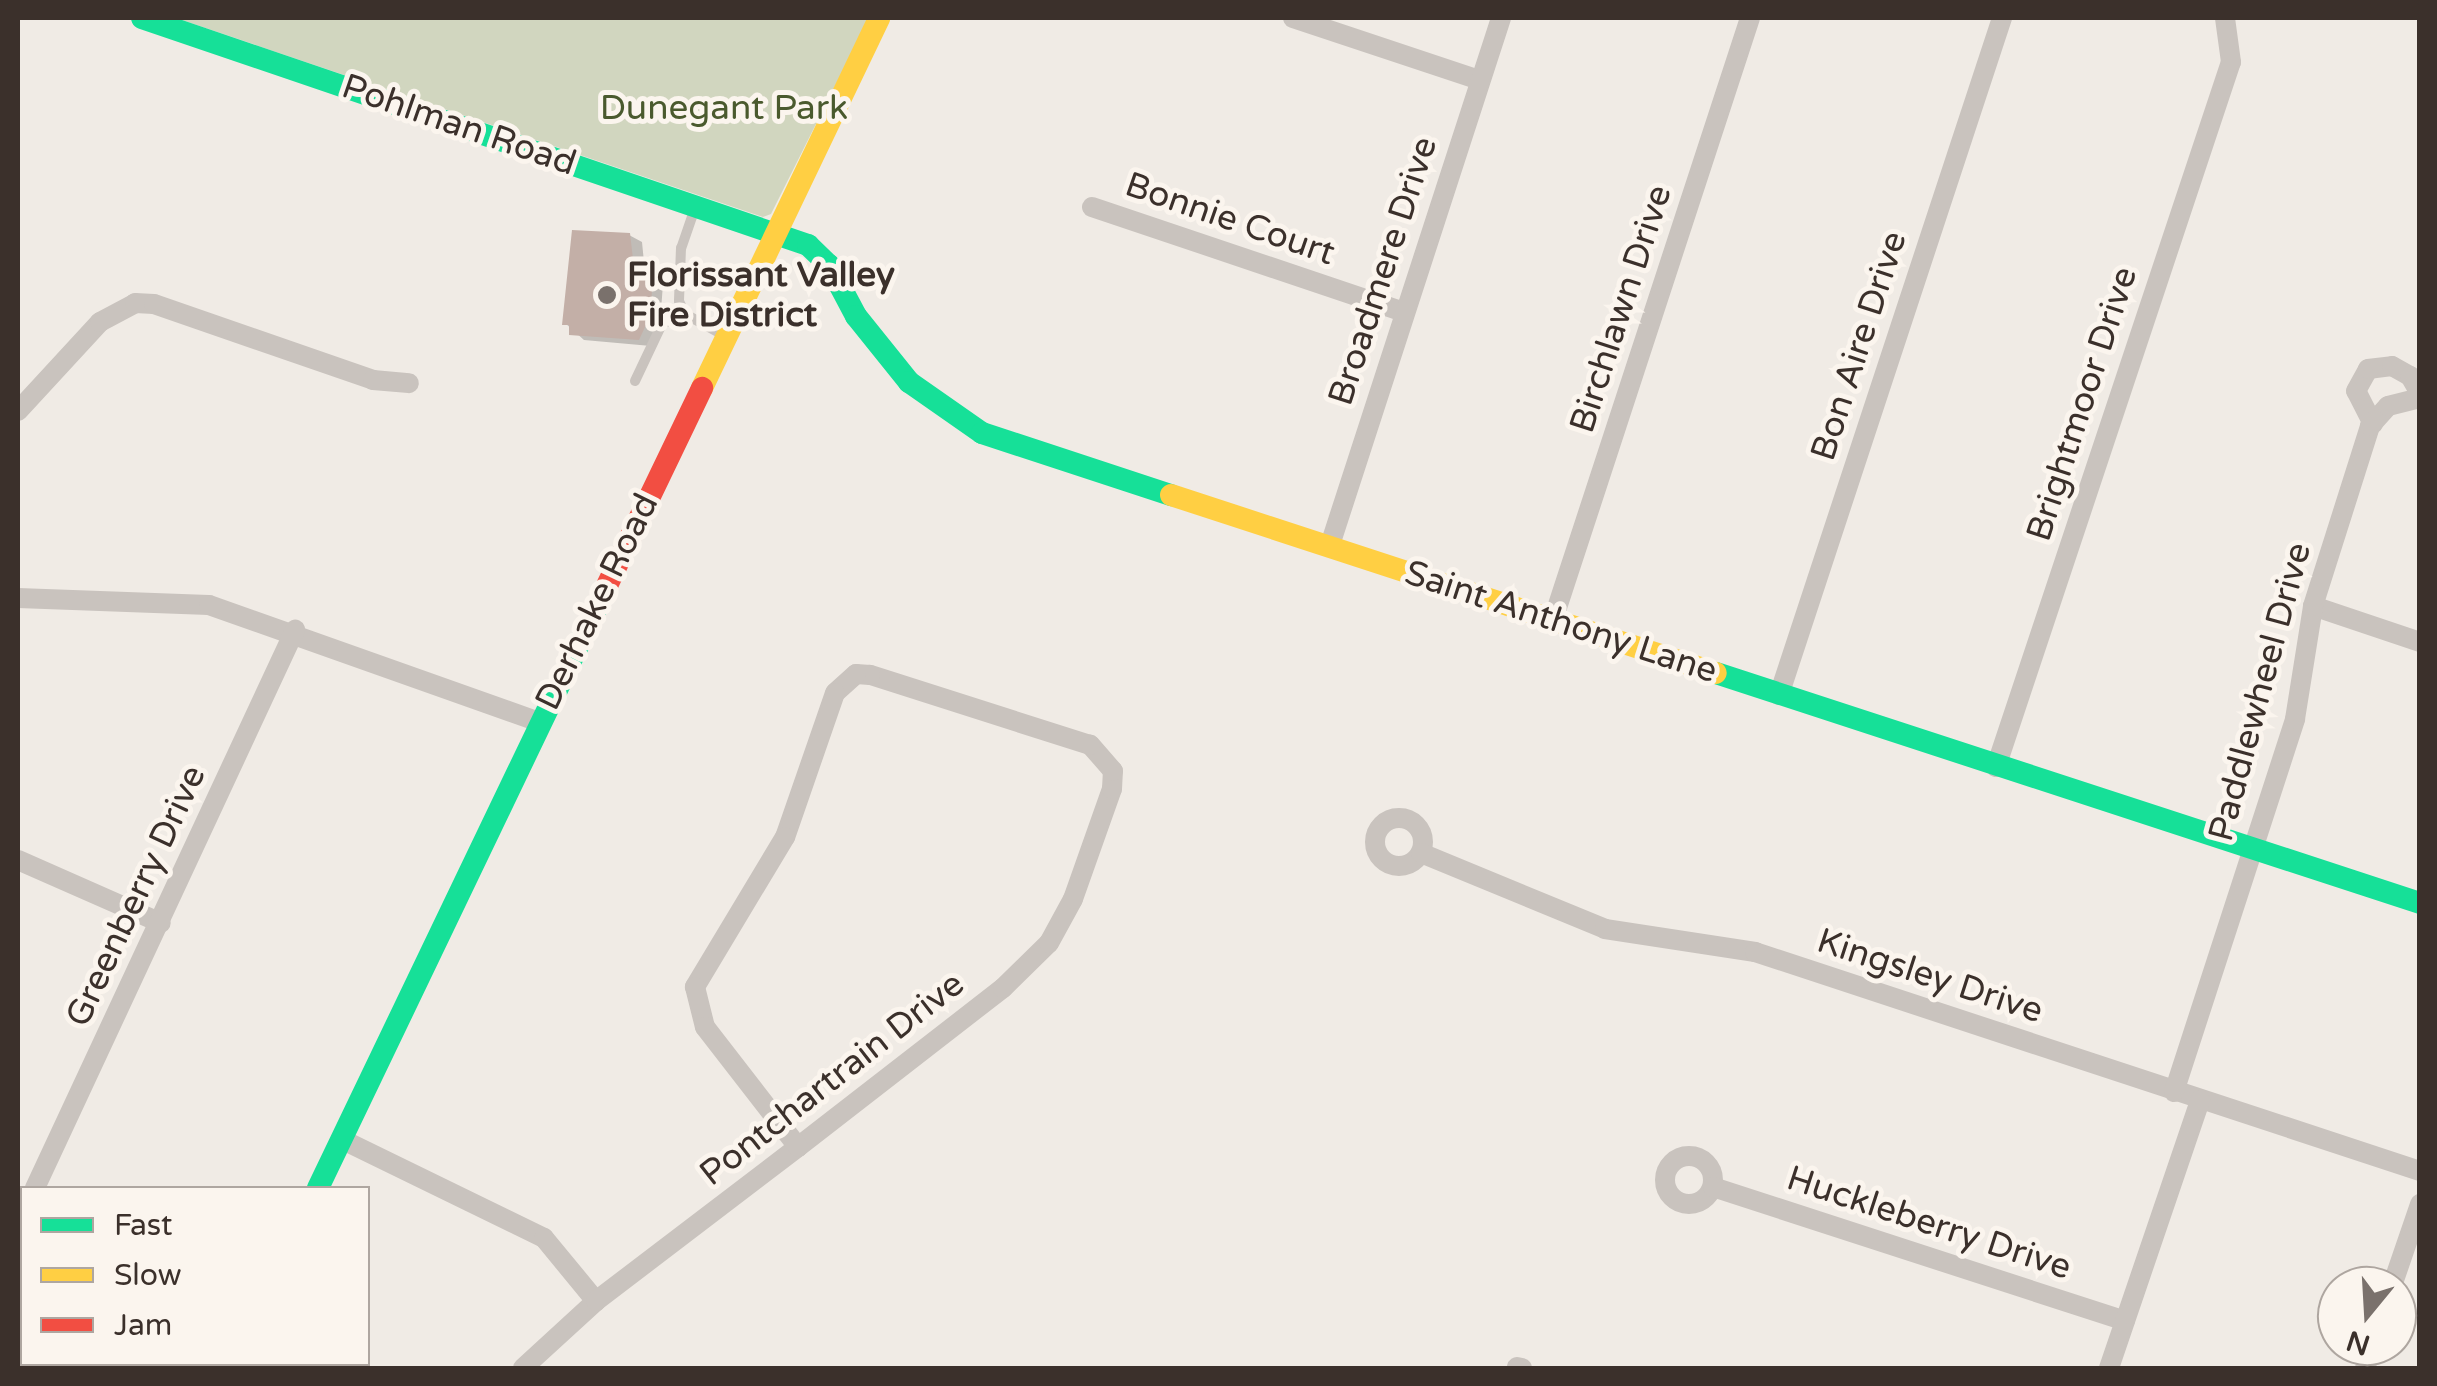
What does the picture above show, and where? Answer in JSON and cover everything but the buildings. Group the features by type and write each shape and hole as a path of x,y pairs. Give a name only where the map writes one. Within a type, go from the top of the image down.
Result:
{"street":[{"name":"Pohlman Road","path":"142,18 776,233"},
{"name":"Derhake Road","path":"319,1186 879,18"},
{"path":"1293,18 1480,80"},
{"name":"Broadmere Drive","path":"1330,546 1501,18"},
{"name":"Birchlawn Drive","path":"1553,620 1750,18"},
{"name":"Bon Aire Drive","path":"1778,695 2002,18"},
{"name":"Brightmoor Drive","path":"1996,767 2231,62 2224,18"},
{"name":"Bonnie Court","path":"1092,207 1404,312"},
{"name":"Saint Anthony Lane","path":"776,233 808,245 829,265 856,316 910,382 982,433 2420,903"},
{"path":"18,411 100,322 134,303 154,304 373,380 410,383"},
{"path":"2373,424 2356,391 2368,369 2392,366 2410,376 2420,396"},
{"name":"Paddlewheel Drive","path":"2174,1092 2295,720 2312,606 2373,424 2388,406 2420,396"},
{"path":"18,598 209,605 294,630 539,722"},
{"path":"2312,606 2420,642"},
{"name":"Greenberry Drive","path":"36,1186 161,924 294,630"},
{"name":"Pontchartrain Drive","path":"523,1368 596,1301 798,1148 1003,988 1049,943 1073,899 1112,789 1114,771 1090,745 870,675 843,681 786,837 695,986 704,1027 798,1148"},
{"name":"Kingsley Drive","path":"1421,852 1605,929 1755,952 2420,1171"},
{"path":"18,860 161,924"},
{"path":"2108,1368 2200,1100"},
{"path":"341,1139 544,1238 596,1301"},
{"name":"Huckleberry Drive","path":"1713,1186 2124,1321"},
{"path":"2399,1266 2420,1204"}],"lane":[{"path":"696,206 681,248 679,301 685,314 726,336"},
{"path":"634,381 662,324 685,314"}],"green space":[{"name":"Dunegant Park","path":"176,18 869,18 771,214 763,217"}],"traffic: fast":[{"path":"142,18 808,245 829,265 856,316 909,382 982,433 1171,495"},
{"path":"319,1186 602,596"},
{"path":"1716,673 2420,903"}],"traffic: slow":[{"path":"702,388 879,18"},
{"path":"1171,495 1716,673"}],"traffic: jam":[{"path":"602,596 702,388"}],"place":[{"name":"Florissant Valley Fire District","path":"607,295"}]}
